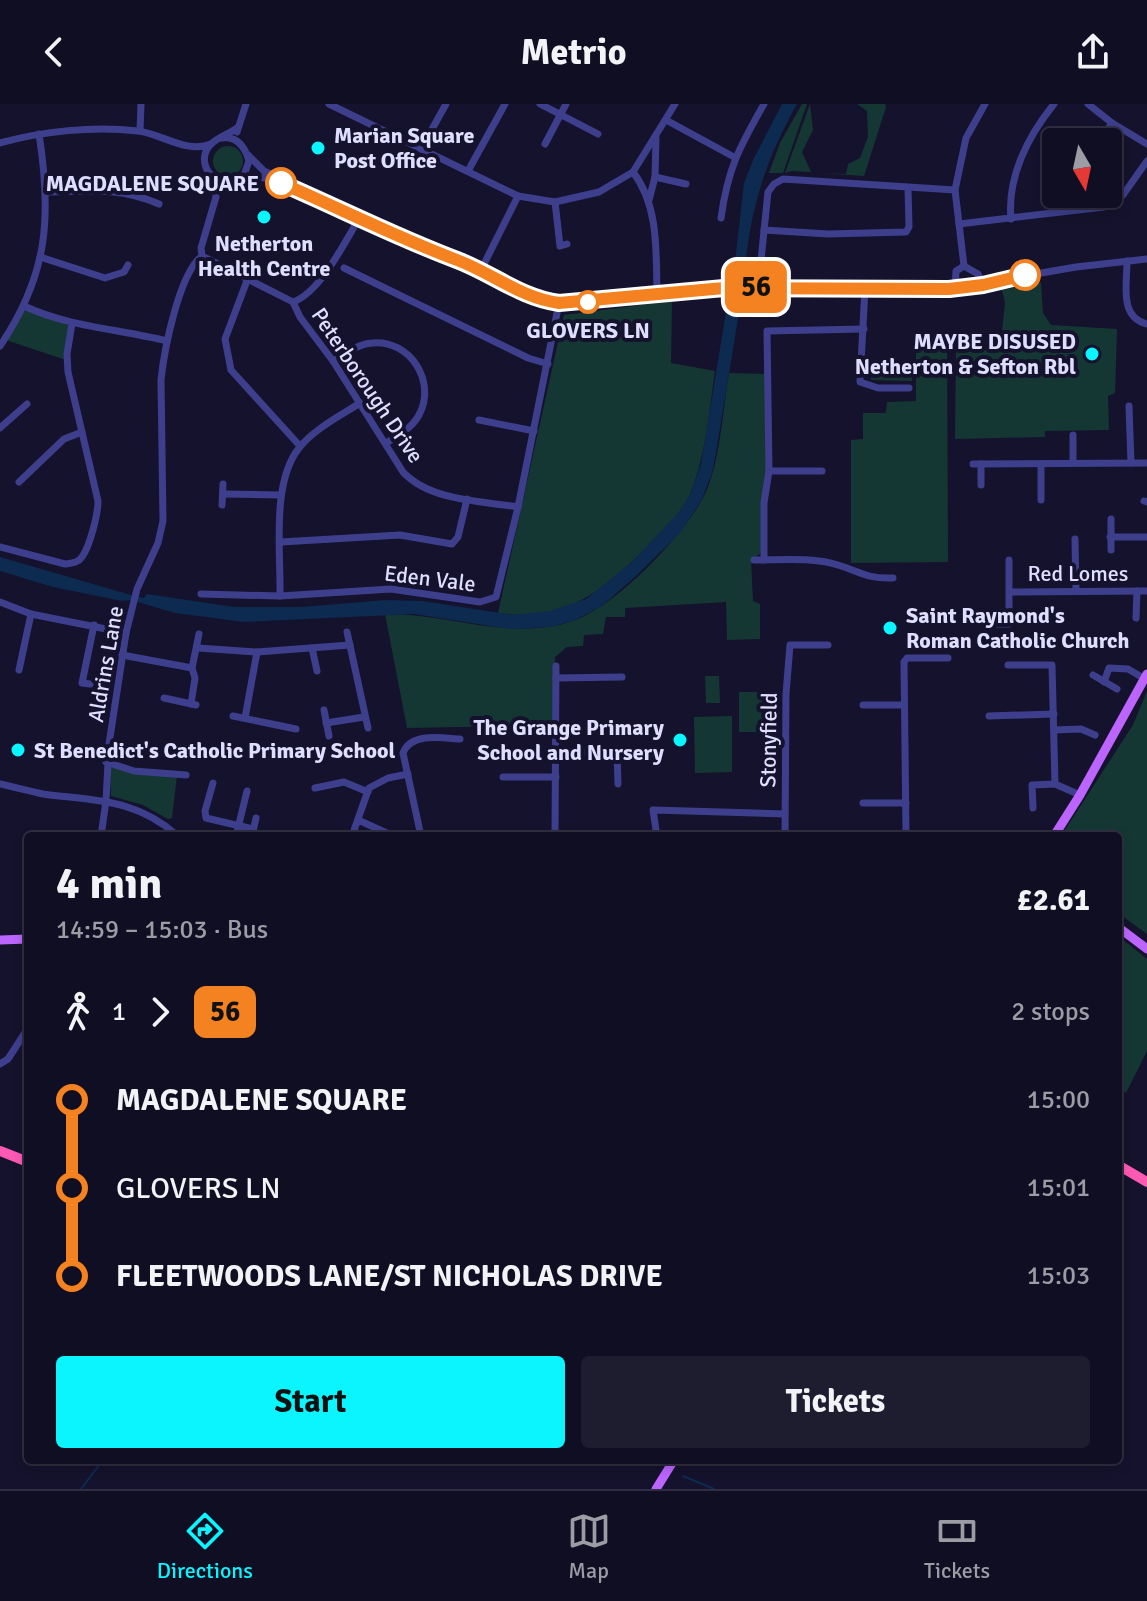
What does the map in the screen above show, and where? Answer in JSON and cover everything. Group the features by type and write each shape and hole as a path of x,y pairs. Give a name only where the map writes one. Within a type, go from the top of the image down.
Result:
{"highway":[{"path":"0,1151 24,1160"},
{"path":"1122,1167 1147,1182"}],"main road":[{"path":"1057,832 1146,677"},
{"path":"1122,930 1147,949"},
{"path":"0,940 24,939"},
{"path":"656,1489 672,1464"}],"street":[{"path":"140,131 141,104"},
{"path":"246,104 237,128 239,142 264,171 370,217 533,296 559,303 748,287 955,289 1028,274 1147,259"},
{"path":"329,104 518,196 555,202 599,192 633,172 675,104"},
{"path":"421,149 446,104"},
{"path":"468,171 505,104"},
{"path":"540,104 598,134"},
{"path":"545,144 566,104"},
{"path":"721,218 734,157 764,104"},
{"path":"964,266 955,190 966,138 985,104"},
{"path":"1011,219 1014,176 1038,127 1054,104"},
{"path":"1088,104 1147,144"},
{"path":"666,120 734,157"},
{"path":"1109,128 1112,123"},
{"path":"0,143 39,134 140,131 190,146 204,147 237,128"},
{"path":"0,346 24,306 40,257 47,192 39,134"},
{"path":"649,200 655,177 656,135"},
{"path":"222,138 239,142"},
{"path":"205,163 206,151 211,144"},
{"path":"190,146 199,152 213,177 216,197"},
{"path":"244,175 248,155"},
{"path":"959,224 1104,207 1123,195 1147,161"},
{"path":"633,172 645,188 653,212 657,294"},
{"path":"1138,173 1147,179"},
{"path":"216,197 244,175 258,175 451,258"},
{"path":"213,177 230,183"},
{"path":"655,177 686,184"},
{"path":"761,260 768,192 783,179 955,190"},
{"path":"764,230 828,234 906,232 909,227 908,188"},
{"path":"47,192 116,190 154,205"},
{"path":"480,272 518,196"},
{"name":"Aldrins Lane","path":"102,832 106,801 106,762 126,633 137,589 158,543 163,521 161,380 167,341 187,278 202,256 201,248 216,197"},
{"path":"555,202 560,246 567,244"},
{"path":"293,302 303,297 325,273 360,217"},
{"name":"Peterborough Drive","path":"202,256 293,302 403,472 415,483 433,492 518,507"},
{"path":"40,257 105,278 128,271"},
{"path":"1127,261 1128,312 1135,320 1147,324"},
{"path":"964,266 976,272 983,285"},
{"path":"955,289 956,271 964,266"},
{"path":"344,268 528,358 548,364"},
{"path":"248,278 225,339 231,370 300,446"},
{"path":"865,288 860,382 878,388 909,388"},
{"name":"Eden Vale","path":"201,594 280,596 391,589 480,602 491,600 499,592 559,303"},
{"path":"24,306 72,324 167,341"},
{"path":"0,547 65,564 78,561 83,556 98,509 68,372 67,354 72,324"},
{"path":"0,328 9,333"},
{"path":"764,560 764,503 769,471 767,331 864,329"},
{"path":"333,361 362,345 382,343 409,354 419,368 425,396 420,414 406,431 386,443"},
{"path":"280,596 281,495 287,470 300,446 315,432 360,403"},
{"path":"0,428 27,404"},
{"path":"1129,406 1131,463"},
{"path":"479,420 534,431"},
{"path":"25,480 64,439 82,432"},
{"path":"1073,435 1073,463"},
{"path":"981,485 977,464 1147,463"},
{"path":"1041,464 1041,500"},
{"path":"769,471 822,471"},
{"path":"222,505 223,484"},
{"path":"223,494 281,495"},
{"path":"281,542 400,535 452,544 458,537 467,499"},
{"path":"1111,519 1111,550"},
{"path":"1110,537 1147,537"},
{"path":"1075,539 1076,591"},
{"path":"994,624 1009,624 1007,558"},
{"path":"754,560 836,564 871,579 893,578"},
{"path":"1136,618 1137,591"},
{"name":"Red Lomes","path":"1010,592 1147,591"},
{"path":"0,602 31,614 126,633"},
{"path":"19,670 31,614"},
{"path":"90,684 82,683 94,625"},
{"path":"347,632 368,728"},
{"path":"164,698 193,705 195,678 192,668 199,634"},
{"path":"198,648 257,652 350,645"},
{"name":"Stonyfield","path":"785,832 786,694 790,645 828,645"},
{"path":"312,648 317,671"},
{"path":"245,718 257,652"},
{"path":"122,655 192,668"},
{"path":"906,832 904,662 907,658 948,658"},
{"path":"1008,665 1052,665 1055,784"},
{"path":"555,832 556,666"},
{"path":"1104,682 1109,668 1126,668 1146,677"},
{"path":"1093,675 1117,689"},
{"path":"556,678 622,677"},
{"path":"863,705 904,705"},
{"path":"324,710 329,736"},
{"path":"989,716 1054,714"},
{"path":"233,716 296,729"},
{"path":"326,723 364,717"},
{"path":"1054,730 1095,735"},
{"path":"420,832 403,753 405,748 412,741 424,738 460,739"},
{"path":"556,752 617,753 618,784"},
{"path":"106,762 134,771 186,775"},
{"path":"343,772 344,782"},
{"path":"354,832 368,792 377,782 408,774"},
{"path":"503,777 556,777"},
{"path":"315,788 344,782 368,792"},
{"path":"213,783 206,818 251,832"},
{"path":"0,784 39,793 106,801 150,814 173,832"},
{"path":"1033,808 1032,785 1055,784 1080,795"},
{"path":"237,832 247,791"},
{"path":"863,803 906,803"},
{"path":"656,830 653,810 785,814"},
{"path":"253,832 256,818"},
{"path":"358,820 385,832"},
{"path":"0,1064 8,1059 24,1034"}],"green space":[{"path":"802,104 807,104 783,173 769,173 780,143"},
{"path":"810,104 813,130 802,152 811,172 785,173"},
{"path":"857,104 885,104 886,107 864,176 820,173 846,174 848,164 860,158 868,137 867,111"},
{"path":"228,146 239,150 243,161 239,172 228,176 217,172 213,161 217,150"},
{"path":"1041,282 1043,313 1051,325 1117,329 1115,393 1108,396 1109,430 1045,431 1045,437 955,439 956,349 1000,350 1005,303 1002,290"},
{"path":"672,301 671,363 715,371 704,448 687,500 632,561 582,600 544,613 498,613 564,315"},
{"path":"24,308 69,325 66,360 6,340"},
{"path":"916,333 947,334 948,562 851,563 851,440 863,439 863,413 886,413 887,402 916,401"},
{"path":"870,367 911,368 912,381 871,380"},
{"path":"729,373 765,374 767,472 761,553 751,560 753,601 760,604 760,639 727,640 726,602 625,608 625,617 606,617 603,634 584,635 583,646 567,647 555,657 554,725 407,728 385,614 517,629 556,626 603,605 657,558 700,503 716,460"},
{"path":"705,676 719,676 720,703 706,703"},
{"path":"1147,691 1147,934 1122,916 1122,832 1064,832 1133,725"},
{"path":"739,692 762,692 762,732 739,732"},
{"path":"732,716 732,772 695,773 694,717"},
{"path":"110,767 177,775 172,818 111,796"},
{"path":"1122,939 1147,959 1147,1051 1126,1093 1122,1090"}],"water":[{"path":"782,104 797,104 776,146 755,207 712,473 702,499 680,533 602,606 573,621 550,627 510,629 414,614 244,622 175,613 131,600 122,601 53,587 0,571 0,557 144,598 147,594 234,607 423,601 513,615 550,611 586,599 632,562 679,512 690,495 701,464 731,296 744,183"}],"waterway":[{"path":"81,1489 100,1464"},
{"path":"683,1476 714,1489"}],"bus line":[{"name":"56","path":"281,183 457,260 508,287 559,303 724,288 949,289 1025,275"}],"place":[{"name":"Marian Square Post Office","path":"318,148"},
{"name":"MAGDALENE SQUARE","path":"281,183"},
{"name":"Netherton Health Centre","path":"264,217"},
{"name":"GLOVERS LN","path":"588,302"},
{"name":"MAYBE DISUSED Netherton & Sefton Rbl","path":"1092,354"},
{"name":"Saint Raymond's Roman Catholic Church","path":"890,628"},
{"name":"The Grange Primary School and Nursery","path":"680,740"},
{"name":"St Benedict's Catholic Primary School","path":"18,750"}]}
